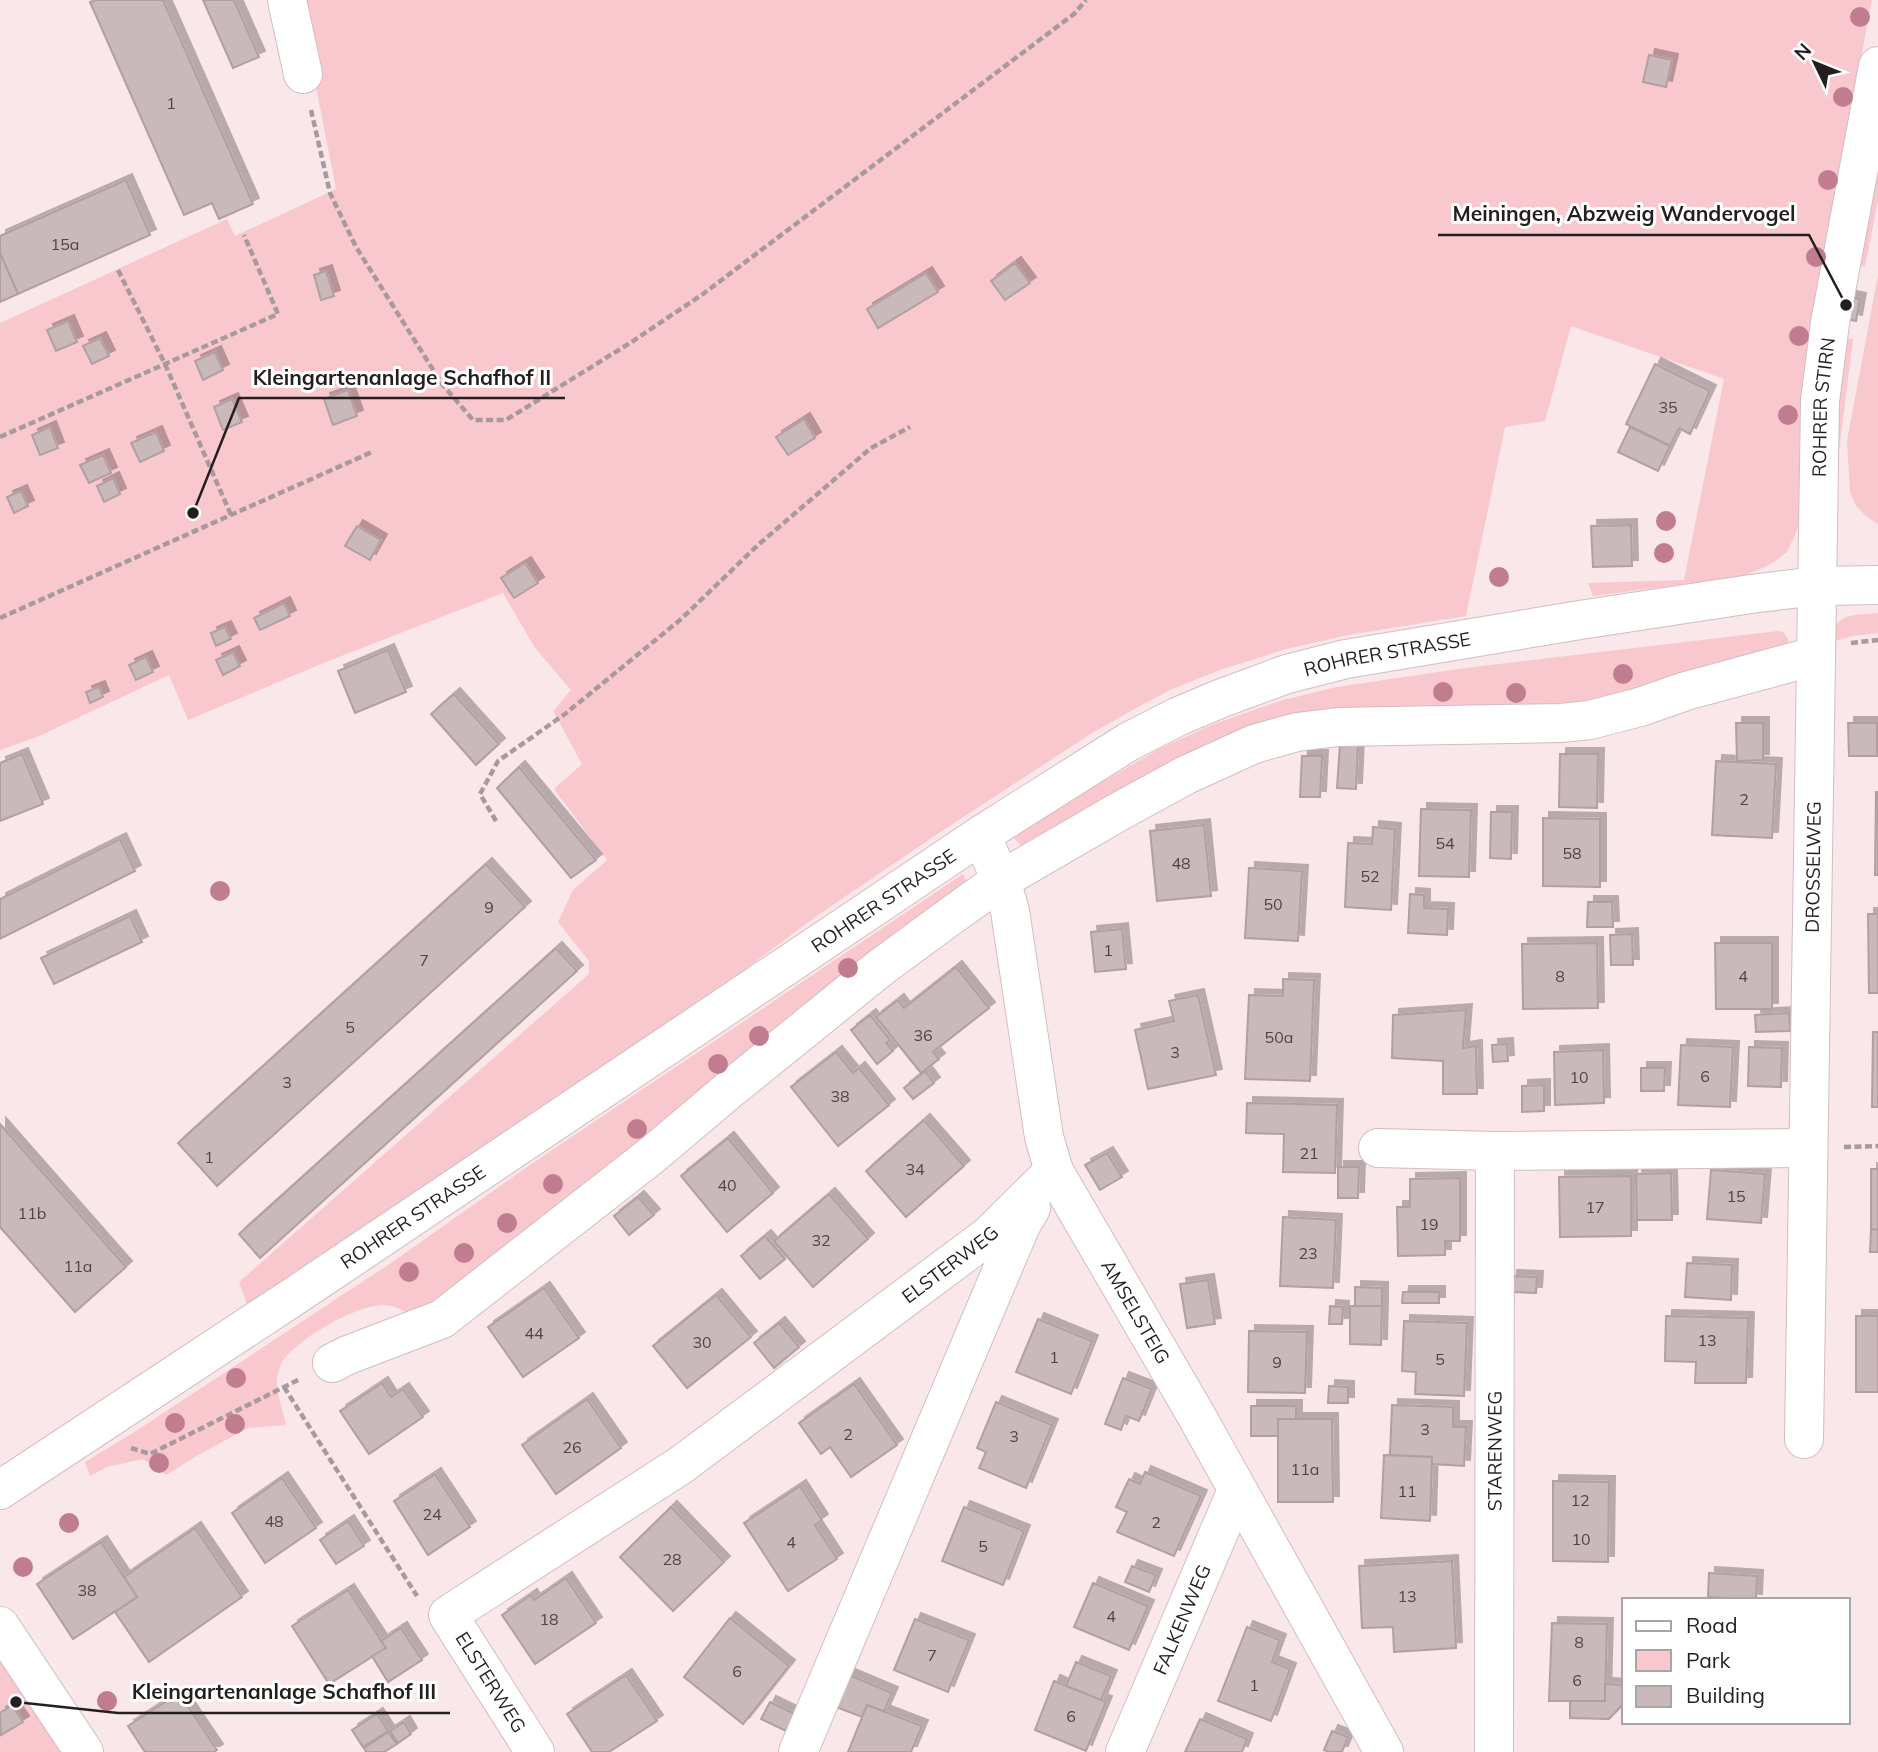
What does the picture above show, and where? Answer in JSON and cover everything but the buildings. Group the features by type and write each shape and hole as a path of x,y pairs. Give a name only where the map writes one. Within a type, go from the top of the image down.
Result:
{"street":[{"path":"287,0 303,74"},
{"name":"ROHRER STIRN","path":"1817,586 1820,401 1829,323 1878,66"},
{"name":"ROHRER STRASSE","path":"0,1490 981,835 1128,742 1179,716 1287,674 1346,659 1580,620 1817,586 1878,585"},
{"name":"DROSSELWEG","path":"1804,1439 1817,586"},
{"path":"332,1363 442,1319 652,1155 880,968 1001,880 1186,775 1254,744 1297,732 1338,727 1562,723 1590,720 1815,656"},
{"name":"AMSELSTEIG","path":"981,835 1001,880 1010,911 1044,1137 1054,1171 1196,1415 1384,1752"},
{"path":"1378,1148 1495,1151 1808,1148"},
{"name":"STARENWEG","path":"1494,1752 1495,1151"},
{"name":"ELSTERWEG","path":"535,1752 448,1615 681,1465 988,1236 1054,1171"},
{"name":"ELSTERWEG","path":"798,1752 1021,1225 1054,1171"},
{"name":"FALKENWEG","path":"1125,1752 1237,1490"},
{"path":"0,1626 84,1752"}],"path":[{"path":"303,74 330,193 356,247 442,384 472,420 506,420 703,294 1074,14 1086,0"},
{"path":"0,437 278,314 244,235"},
{"path":"118,270 165,364 231,515"},
{"path":"496,821 480,794 498,761 565,713 680,620 758,545 871,448 910,427"},
{"path":"0,618 372,452"},
{"path":"84,1435 150,1454 332,1363"},
{"path":"284,1387 429,1614 448,1615"}],"green space":[{"path":"299,0 1872,0 1828,230 1802,385 1799,453 1802,478 1800,521 1796,533 1787,552 1777,560 1740,577 1593,596 1588,583 1684,580 1724,379 1571,326 1545,421 1505,427 1466,616 1348,635 1286,649 1220,670 1170,690 1129,712 1092,733 939,833 818,915 731,980 247,1304 239,1282 589,974 589,961 558,922 573,890 607,860 554,789 582,764 553,711 571,690 535,648 503,593 326,662 188,720 169,675 37,737 0,750 0,323 227,219 235,236 336,189"},
{"path":"1878,139 1878,200 1865,267 1853,264"},
{"path":"1878,275 1878,524 1856,506 1850,492 1847,441"},
{"path":"1842,338 1853,339 1836,475"},
{"path":"1878,613 1878,633 1831,642 1833,632 1841,620 1853,615"},
{"path":"1783,632 1788,639 1790,648 1585,710 1345,715 1023,848 1014,838 1060,806 1161,748 1214,724 1283,700 1337,687 1465,668"},
{"path":"963,874 967,883 420,1319 394,1307 373,1306 344,1317 300,1343 282,1362 277,1377 278,1394 286,1425 248,1428 166,1475 143,1459 107,1467 90,1476 85,1462 391,1263 527,1167"},
{"path":"0,1653 65,1752 0,1752"}],"place":[{"name":"Meiningen, Abzweig Wandervogel","path":"1846,305"},
{"name":"Kleingartenanlage Schafhof II","path":"193,513"},
{"name":"Kleingartenanlage Schafhof III","path":"16,1702"}]}
